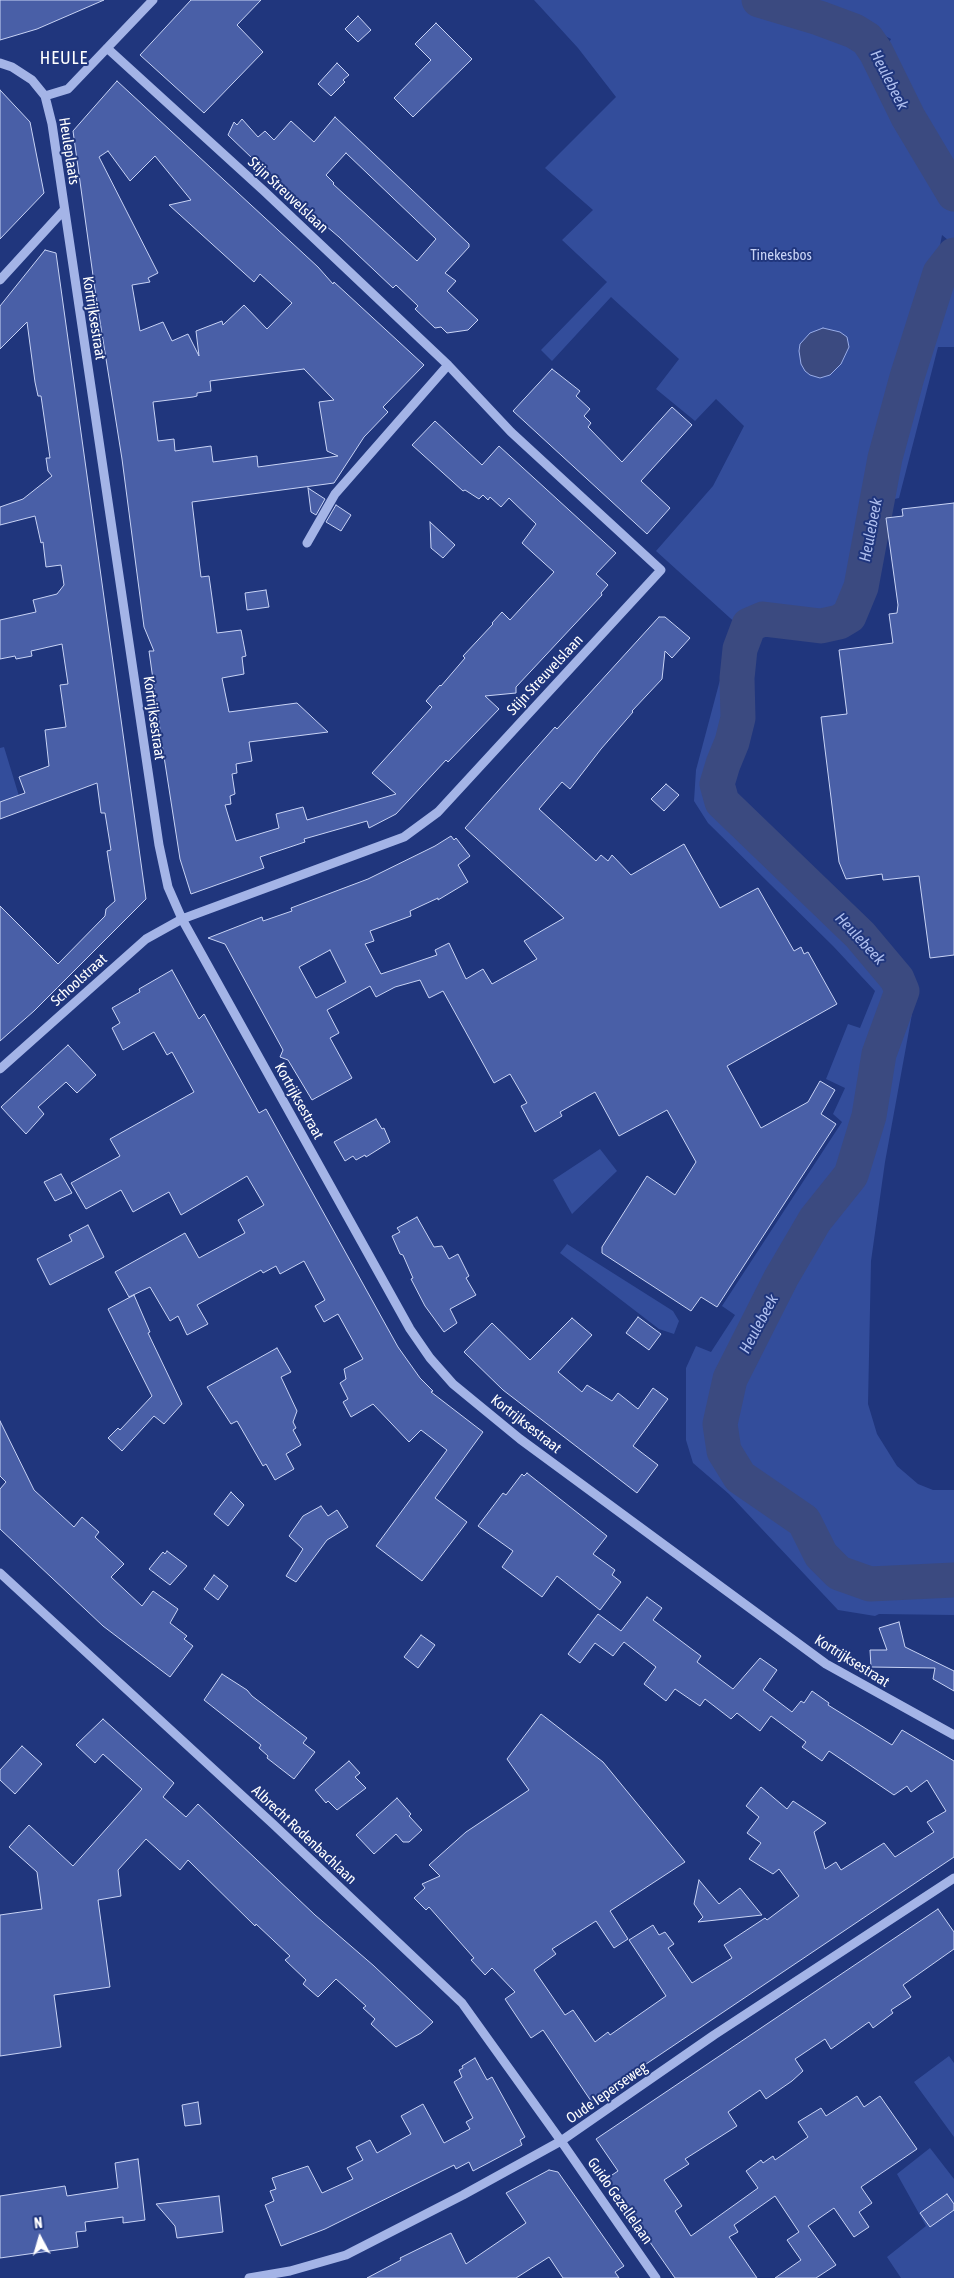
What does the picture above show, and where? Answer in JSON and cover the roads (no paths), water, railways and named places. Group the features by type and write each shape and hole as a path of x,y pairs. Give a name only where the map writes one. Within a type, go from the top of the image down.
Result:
{"street":[{"path":"45,96 68,89 153,0"},
{"name":"Stijn Streuvelslaan","path":"108,48 448,365 511,432 661,570 438,812 404,837 182,919"},
{"name":"Heuleplaats","path":"0,63 12,67 32,80 45,96 53,129 64,210"},
{"path":"0,280 64,210"},
{"name":"Kortrijksestraat","path":"64,210 159,845 168,887 182,919 410,1328 430,1358 453,1384 520,1439 826,1664 954,1735"},
{"path":"307,544 335,494 448,365"},
{"name":"Schoolstraat","path":"0,1070 146,939 182,919"},
{"name":"Albrecht Rodenbachlaan","path":"0,1573 273,1824 462,2003 561,2140"},
{"name":"Oude Ieperseweg","path":"249,2278 293,2274 346,2255 464,2195 561,2140 714,2035 954,1878"},
{"name":"Guido Gezellelaan","path":"561,2140 656,2278"}],"waterway":[{"name":"Heulebeek","path":"759,0 819,18 854,31 867,39 876,52 908,117 954,194"},
{"name":"Heulebeek","path":"954,255 940,273 907,377 885,458 861,587 849,616 839,622 821,626 763,619 749,625 740,649 737,678 738,718 732,742 717,784 722,802 860,935 897,979 902,991 879,1054 869,1116 851,1175 815,1220 781,1278 730,1379 720,1424 724,1451 740,1477 804,1521 821,1555 839,1573 870,1584 954,1580"}],"district":[{"name":"HEULE","path":"64,58"}],"park label":[{"name":"Tinekesbos","path":"781,255"}]}
